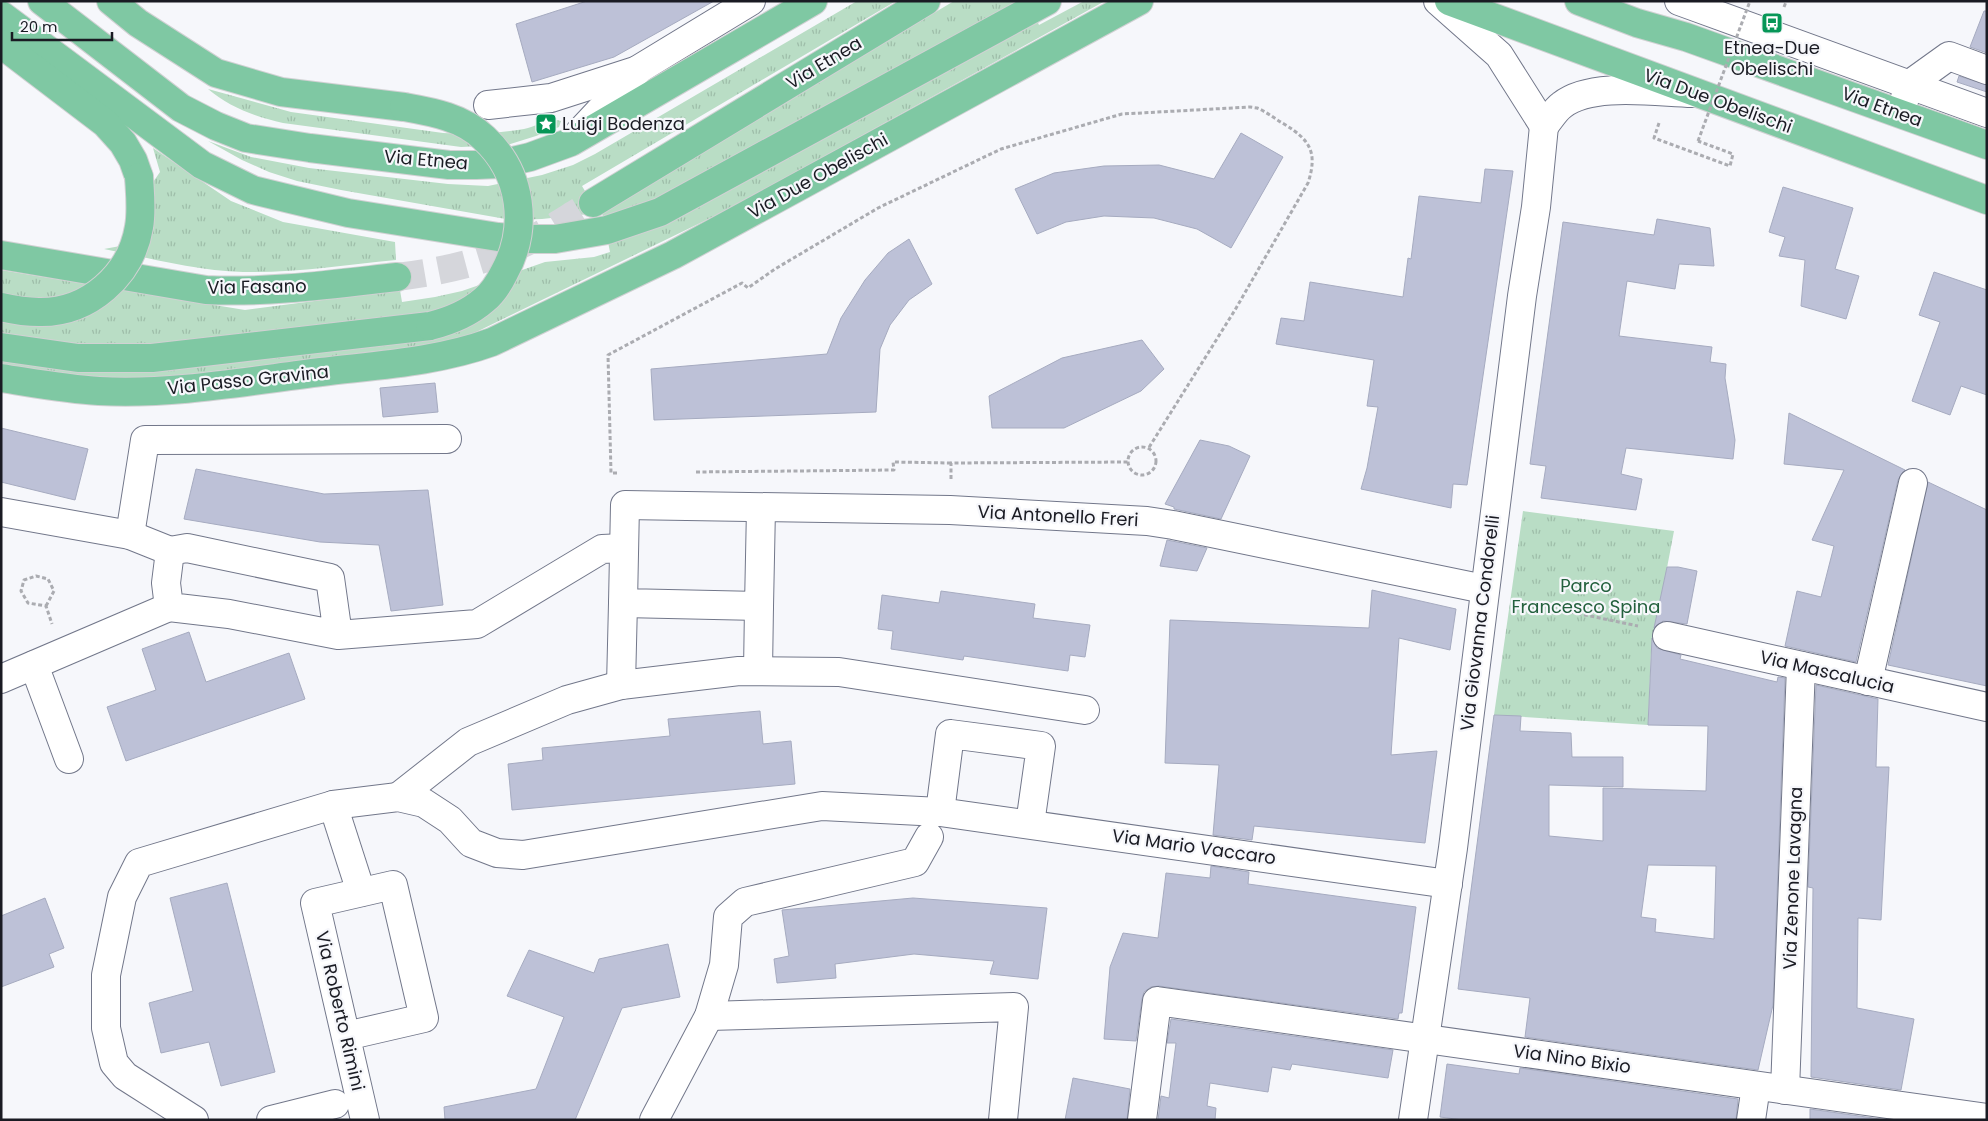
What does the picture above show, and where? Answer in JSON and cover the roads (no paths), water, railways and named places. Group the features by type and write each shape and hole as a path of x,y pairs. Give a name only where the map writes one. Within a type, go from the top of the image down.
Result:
{"main road":[{"name":"Via Etnea","path":"42,1 182,108 216,126 246,138 439,164 476,165 500,164 530,157 571,142 813,1"},
{"name":"Via Passo Gravina","path":"1,347 78,358 152,358 430,326 448,322 465,314 485,300 495,289 515,252 520,214 517,195 509,173 498,154 483,137 465,124 440,113 281,92 216,73 138,23 111,1"},
{"name":"Via Etnea","path":"593,203 926,1"},
{"name":"Via Due Obelischi","path":"492,342 673,255 1139,1"},
{"name":"Via Due Obelischi","path":"1449,1 1987,200"},
{"name":"Via Etnea","path":"1579,1 1987,145"},
{"path":"1,15 202,165 253,190 348,213 498,237 555,239 608,230 677,204 1039,6"},
{"path":"1,44 105,123 123,143 133,160 139,178 141,208 134,246 117,276 105,289 86,301 54,311 39,312 1,308"},
{"name":"Via Fasano","path":"1,255 206,290 284,290 397,277"},
{"name":"Via Passo Gravina","path":"1,378 76,389 150,391 416,361 466,352 492,342"}],"street":[{"path":"488,105 551,98 640,69 751,1"},
{"path":"1438,1 1500,55 1544,126 1560,106 1575,97 1593,92 1617,89 1698,93"},
{"path":"1604,1 1637,23"},
{"path":"1687,3 1987,113"},
{"path":"1899,113 1910,84 1949,56 1987,70"},
{"path":"571,142 640,69"},
{"name":"Via Giovanna Condorelli","path":"1413,1120 1448,884 1495,594 1522,296 1536,206 1544,126"},
{"path":"130,535 145,440 447,439"},
{"path":"1868,681 1913,483"},
{"name":"Via Antonello Freri","path":"624,548 625,505 950,510 1173,524 1495,594"},
{"path":"758,671 761,508"},
{"path":"1,512 130,535 170,551 187,548 330,578 338,635"},
{"path":"1,679 170,606 230,614 338,635 477,624 602,549 624,548 621,685"},
{"path":"170,551 166,583 170,606"},
{"path":"624,603 758,606"},
{"name":"Via Mascalucia","path":"1666,636 1987,707"},
{"path":"34,664 69,759"},
{"name":"Via Zenone Lavagna","path":"1785,1090 1801,666"},
{"path":"194,1120 125,1076 114,1063 106,1028 106,975 122,897 139,863 333,805 398,797 468,742 567,700 621,685 738,671 839,672 1086,710"},
{"path":"998,740 1003,697"},
{"path":"940,812 950,734 998,740 1041,746 1030,824"},
{"name":"Via Mario Vaccaro","path":"398,797 424,804 450,820 471,843 497,853 523,855 822,806 940,812 1448,884"},
{"path":"333,805 360,892 393,885 424,1018 346,1036"},
{"path":"659,1116 709,1016 724,965 728,917 745,902 915,862 929,837"},
{"name":"Via Roberto Rimini","path":"360,892 315,903 365,1120"},
{"name":"Via Nino Bixio","path":"1142,1120 1157,1001 1987,1118"},
{"path":"709,1016 1014,1007 1003,1120"},
{"path":"1751,1120 1756,1086"},
{"path":"271,1120 335,1104"}],"tunnel":[{"path":"397,277 456,267 499,254 523,244 593,203"}],"place":[{"name":"Etnea-Due Obelischi","path":"1772,23"},
{"name":"Luigi Bodenza","path":"546,124"}],"park label":[{"name":"Parco Francesco Spina","path":"1586,596"}]}
